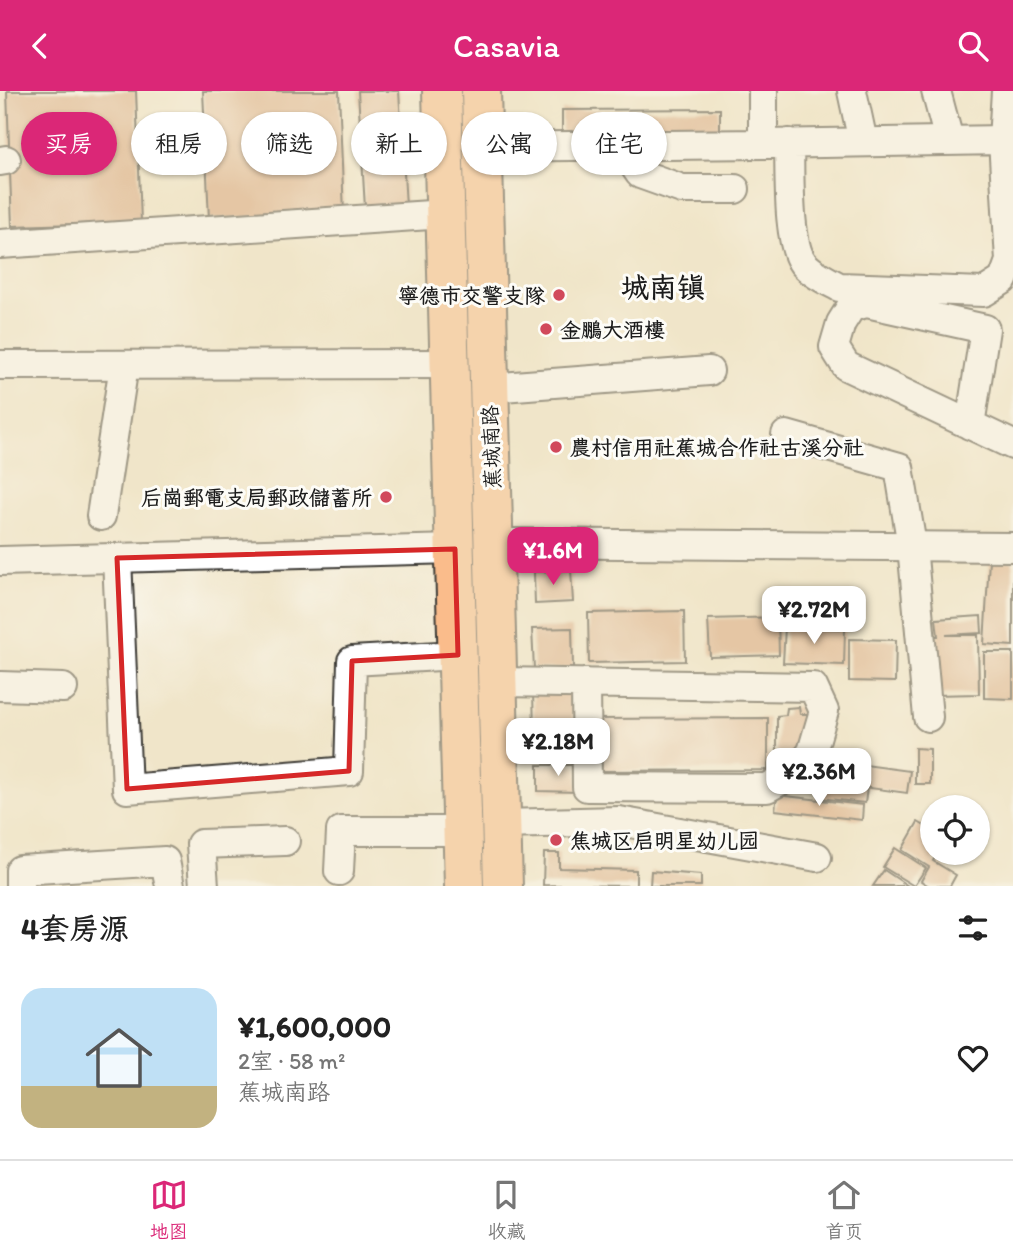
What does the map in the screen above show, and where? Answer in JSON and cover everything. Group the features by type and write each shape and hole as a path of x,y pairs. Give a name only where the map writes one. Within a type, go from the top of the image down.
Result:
{"highway":[{"name":"蕉城南路","path":"442,91 464,886"},
{"name":"蕉城南路","path":"481,91 481,112"},
{"name":"蕉城南路","path":"483,175 503,886"}],"street":[{"path":"763,91 776,143 794,245 803,263 839,287 984,292 1003,280 1010,261 1003,140 1006,91"},
{"path":"852,91 863,142"},
{"path":"936,91 949,140"},
{"path":"667,144 1003,140"},
{"path":"643,175 682,188 735,189"},
{"path":"0,244 445,214"},
{"path":"970,425 985,329 867,303 852,307 841,323 834,347 846,366 970,425 1013,445"},
{"path":"0,365 449,364"},
{"path":"102,516 124,365"},
{"path":"489,388 709,371"},
{"path":"786,435 899,467 912,546 928,717"},
{"path":"494,543 1013,547"},
{"path":"0,561 455,549"},
{"path":"117,558 128,789 349,771 352,661 458,655"},
{"path":"498,682 586,683 813,687 824,711 812,752 796,772 767,788 587,787 586,683"},
{"path":"0,686 62,688"},
{"path":"502,824 619,821 817,857"},
{"path":"339,871 341,831 463,831"},
{"path":"204,886 201,844 285,841"},
{"path":"20,886 20,870 165,861 170,886"}],"highlighted area":[{"path":"455,549 458,655 352,661 349,771 127,789 117,558"}],"building":[{"path":"7,91 136,91 137,112 131,112 131,175 139,175 141,222 12,226"},
{"path":"203,91 339,91 344,214 209,219 207,175 227,175 227,112 204,112"},
{"path":"358,91 399,91 400,112 359,112"},
{"path":"720,109 720,132 667,132 667,112 571,112 571,133 562,133 562,110"},
{"path":"363,175 404,175 406,206 365,208"},
{"path":"989,560 1013,561 1013,646 984,644"},
{"path":"571,570 573,602 535,604 534,572"},
{"path":"684,611 685,661 589,663 588,613"},
{"path":"981,616 982,633 946,635 978,635 979,694 933,695 932,636 938,636 936,619"},
{"path":"778,617 779,655 710,657 708,619"},
{"path":"785,627 845,629 844,665 783,663"},
{"path":"572,628 573,668 534,669 532,629"},
{"path":"849,639 896,640 895,682 849,681"},
{"path":"984,652 1013,652 1013,699 984,698"},
{"path":"572,689 573,732 534,733 533,690"},
{"path":"799,707 800,714 817,714 816,721 793,753 777,752 777,716 786,715 787,708"},
{"path":"768,718 768,770 594,771 594,719"},
{"path":"915,748 930,749 930,784 915,784"},
{"path":"828,760 910,771 907,793 825,782"},
{"path":"538,765 578,765 578,792 538,791"},
{"path":"821,783 867,788 865,803 819,798"},
{"path":"777,795 863,805 862,820 775,810"},
{"path":"918,822 920,823 920,861 902,850"},
{"path":"895,848 926,868 914,886 883,867"},
{"path":"544,853 559,853 559,868 636,870 636,886 543,885"},
{"path":"926,865 940,865 956,875 950,886 929,886 921,881 929,867"},
{"path":"884,870 908,886 873,886"},
{"path":"651,871 701,875 701,886 650,886"}],"place":[{"name":"寧德市交警支隊","path":"559,295"},
{"name":"金鵬大酒樓","path":"546,329"},
{"name":"農村信用社蕉城合作社古溪分社","path":"556,447"},
{"name":"后崗郵電支局郵政儲蓄所","path":"386,497"},
{"name":"焦城区启明星幼儿园","path":"556,840"}],"district":[{"name":"城南镇","path":"663,287"}]}
